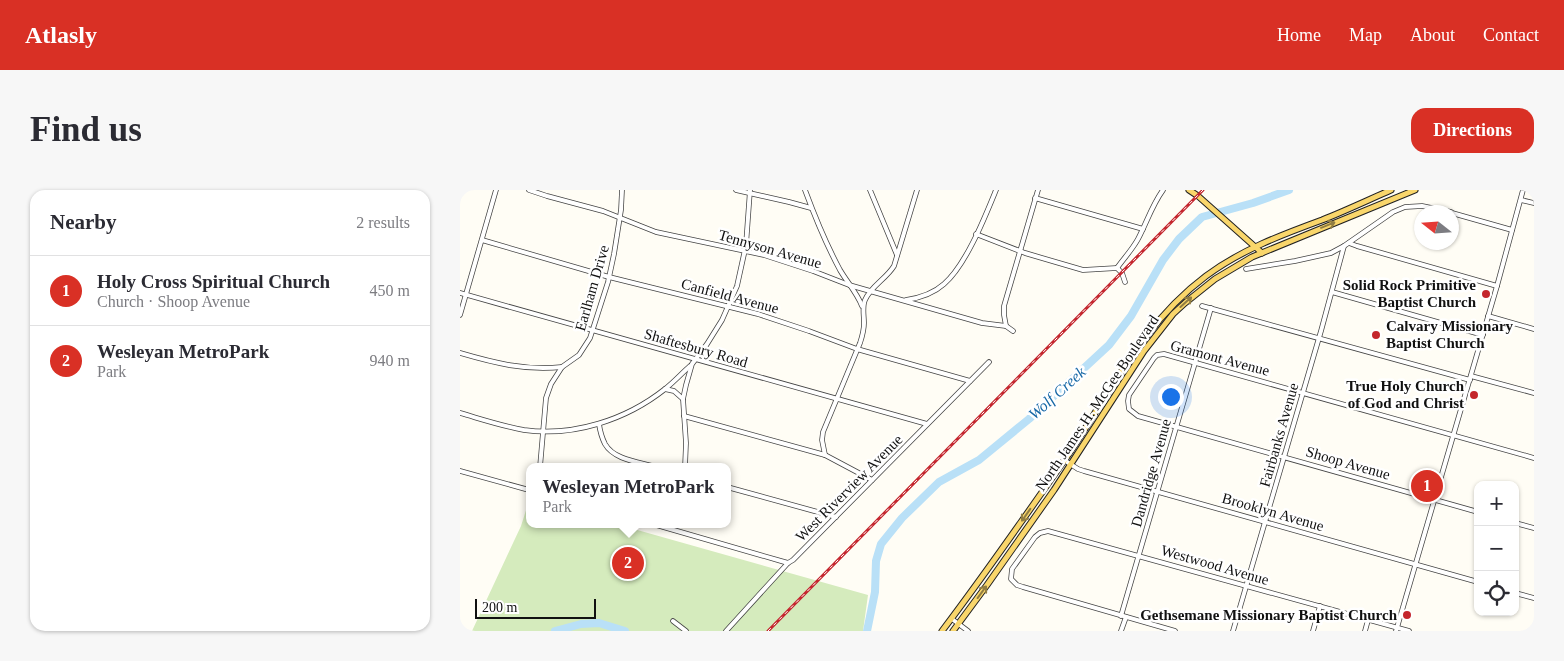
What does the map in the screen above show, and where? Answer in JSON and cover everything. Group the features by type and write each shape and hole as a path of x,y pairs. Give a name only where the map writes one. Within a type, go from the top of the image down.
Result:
{"main road":[{"path":"1189,190 1262,253"},
{"name":"North James H. McGee Boulevard","path":"942,631 984,575 1064,460 1139,345 1164,313 1206,276 1256,246 1391,190"},
{"name":"North James H. McGee Boulevard","path":"953,631 1018,542 1144,351 1173,314 1215,279 1262,253 1415,190"}],"street":[{"path":"460,315 496,190"},
{"name":"Tennyson Avenue","path":"529,190 594,208 667,236 745,250 780,260 849,285 982,323 1006,326"},
{"name":"Earlham Drive","path":"540,463 546,398 551,384 562,367 582,351 593,331 609,277 620,218 622,190"},
{"path":"736,190 811,208"},
{"path":"805,190 811,208 836,262 863,308"},
{"path":"870,190 898,256"},
{"path":"825,455 822,432 858,349 863,330 863,308 866,297 890,272 898,256 917,190"},
{"path":"904,301 928,294 945,284 957,270 996,190"},
{"path":"1013,331 1006,326 1004,306 1038,190"},
{"path":"1116,268 1133,248 1155,202 1164,190"},
{"path":"1396,629 1483,335 1523,190"},
{"path":"460,413 513,428 543,431 566,430 599,424 636,408 665,389 692,364 715,333 728,306 741,270 745,250 750,192"},
{"path":"1035,198 1143,229"},
{"path":"1521,200 1534,203"},
{"path":"1246,269 1312,258 1330,253 1349,243 1393,212 1405,207 1414,206"},
{"path":"1459,215 1512,230"},
{"path":"976,234 1020,251 1083,270 1116,268 1122,273 1125,282"},
{"name":"Canfield Avenue","path":"482,240 609,277 728,306 786,323 858,349 970,381"},
{"path":"1349,243 1497,286"},
{"name":"Fairbanks Avenue","path":"1233,631 1344,246"},
{"path":"1332,292 1483,335"},
{"name":"Shaftesbury Road","path":"460,293 927,424"},
{"path":"1202,306 1534,394"},
{"name":"Dandridge Avenue","path":"1121,631 1138,555 1211,308"},
{"path":"1488,316 1534,329"},
{"path":"460,353 516,367 562,367"},
{"name":"Gramont Avenue","path":"1128,407 1129,395 1154,358 1159,354 1164,354 1534,458"},
{"name":"West Riverview Avenue","path":"726,631 788,563 794,560 989,362"},
{"path":"684,463 686,442 683,399 692,364"},
{"path":"665,389 674,391 683,399"},
{"name":"Shoop Avenue","path":"1128,407 1132,413 1138,416 1474,511"},
{"path":"684,416 825,455 872,480"},
{"path":"599,424 605,443 611,451 619,456 643,463"},
{"name":"Brooklyn Avenue","path":"1064,460 1078,469 1474,581"},
{"path":"460,471 526,489"},
{"path":"731,488 836,517"},
{"path":"1519,524 1534,528"},
{"path":"673,528 689,535 788,563"},
{"name":"Westwood Avenue","path":"1123,616 1017,585 1011,580 1011,572 1037,535 1048,531 1246,585 1396,629 1409,631"},
{"path":"1519,594 1534,598"},
{"path":"1313,631 1320,606"},
{"path":"1123,616 1175,631"},
{"path":"952,619 968,631"},
{"path":"1365,631 1368,620"},
{"path":"673,621 686,631"}],"green space":[{"path":"526,510 526,528 630,528 868,595 863,631 472,631 521,526"}],"waterway":[{"name":"Wolf Creek","path":"867,631 875,592 876,561 881,544 902,518 939,482 979,460 1029,419 1109,345 1131,316 1163,260 1179,239 1202,217 1253,203 1289,190"},
{"name":"Wolf Creek","path":"555,631 581,624 599,623 625,631"}],"railway":[{"path":"768,631 1203,190"}],"place":[{"name":"Solid Rock Primitive Baptist Church","path":"1486,294"},
{"name":"Calvary Missionary Baptist Church","path":"1376,335"},
{"name":"True Holy Church of God and Christ","path":"1474,395"},
{"name":"Holy Cross Spiritual Church","path":"1427,486"},
{"name":"Wesleyan MetroPark","path":"628,563"},
{"name":"Gethsemane Missionary Baptist Church","path":"1407,615"}]}
